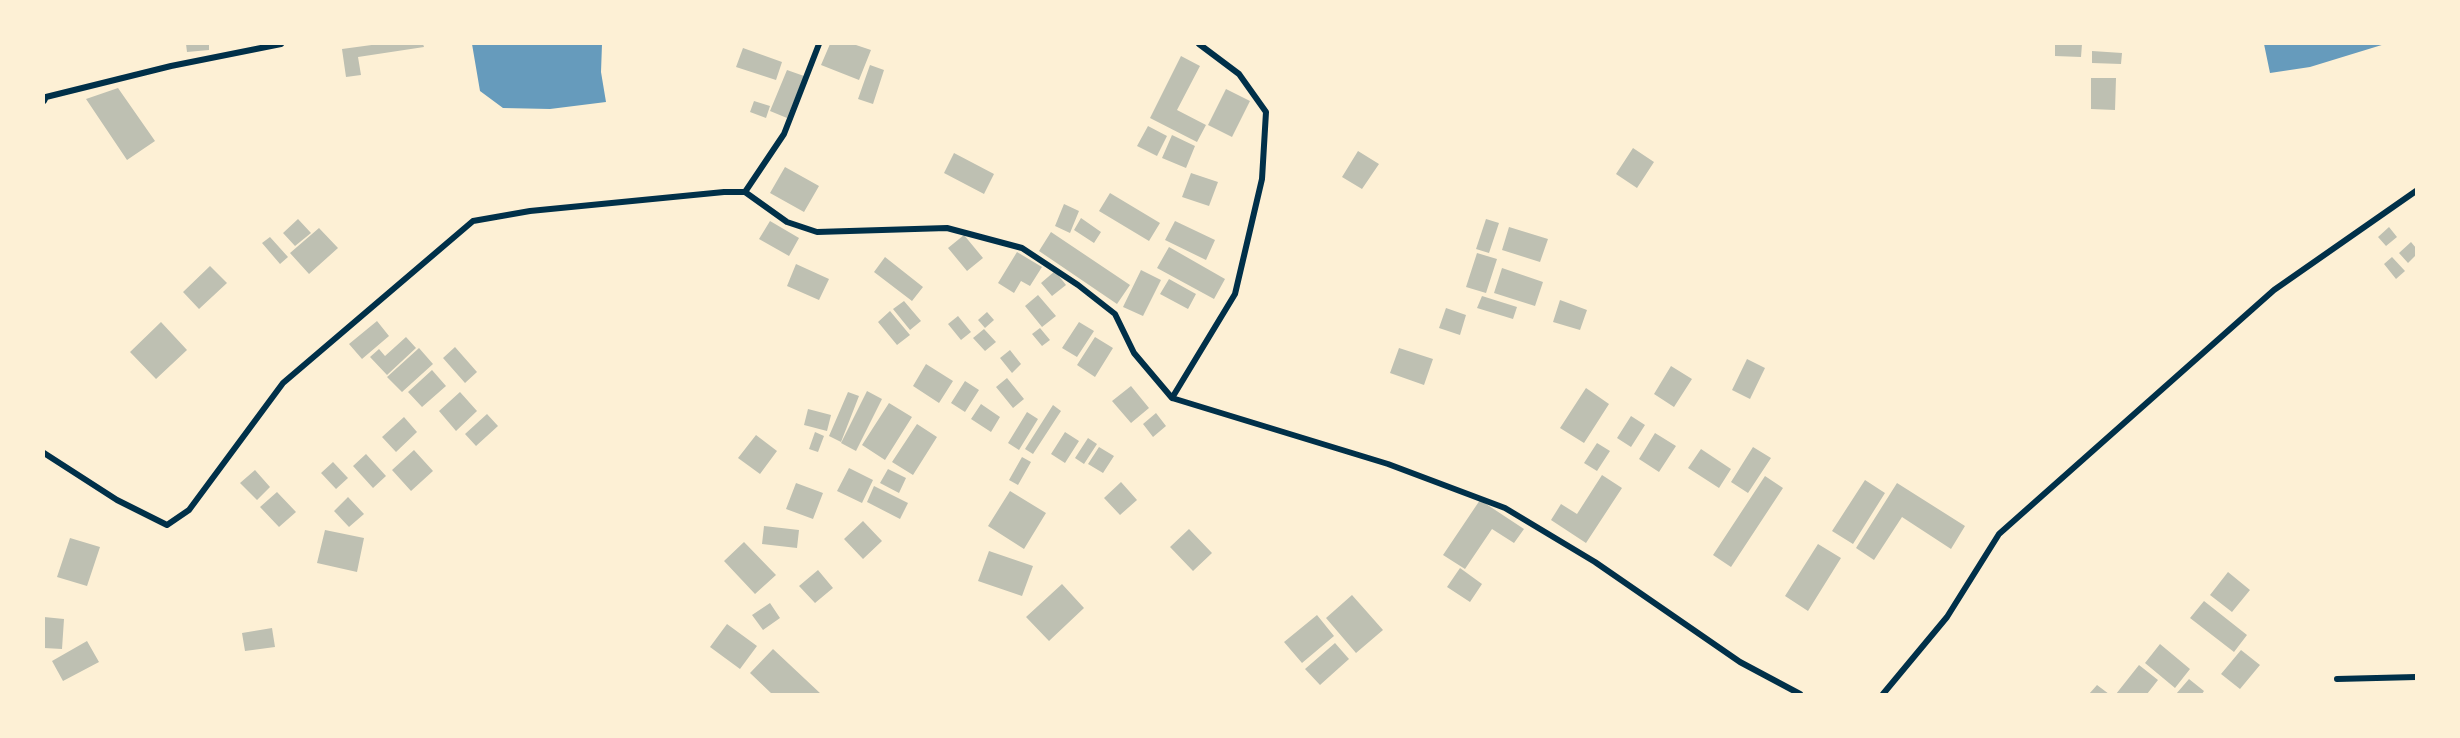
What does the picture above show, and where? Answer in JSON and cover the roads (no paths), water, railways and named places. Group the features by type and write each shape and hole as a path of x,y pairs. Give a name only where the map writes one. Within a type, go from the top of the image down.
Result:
{"street":[{"path":"44,101 46,97 171,66 281,44"},
{"path":"745,192 784,134 819,44"},
{"path":"1172,398 1235,294 1262,178 1266,112 1239,74 1200,44"},
{"path":"1883,694 1947,616 1999,534 2274,290 2416,191"},
{"path":"44,453 117,500 167,525 189,510 283,383 473,221 530,211 724,192 745,192 787,222 817,232 947,228 1022,248 1078,285 1115,314 1134,353 1172,398 1388,464 1505,508 1595,562 1740,662 1800,694"},
{"path":"2337,679 2416,677"}],"water":[{"path":"472,44 602,44 601,72 606,102 550,109 503,108 480,91"},
{"path":"2264,44 2385,44 2310,67 2270,73"}]}
